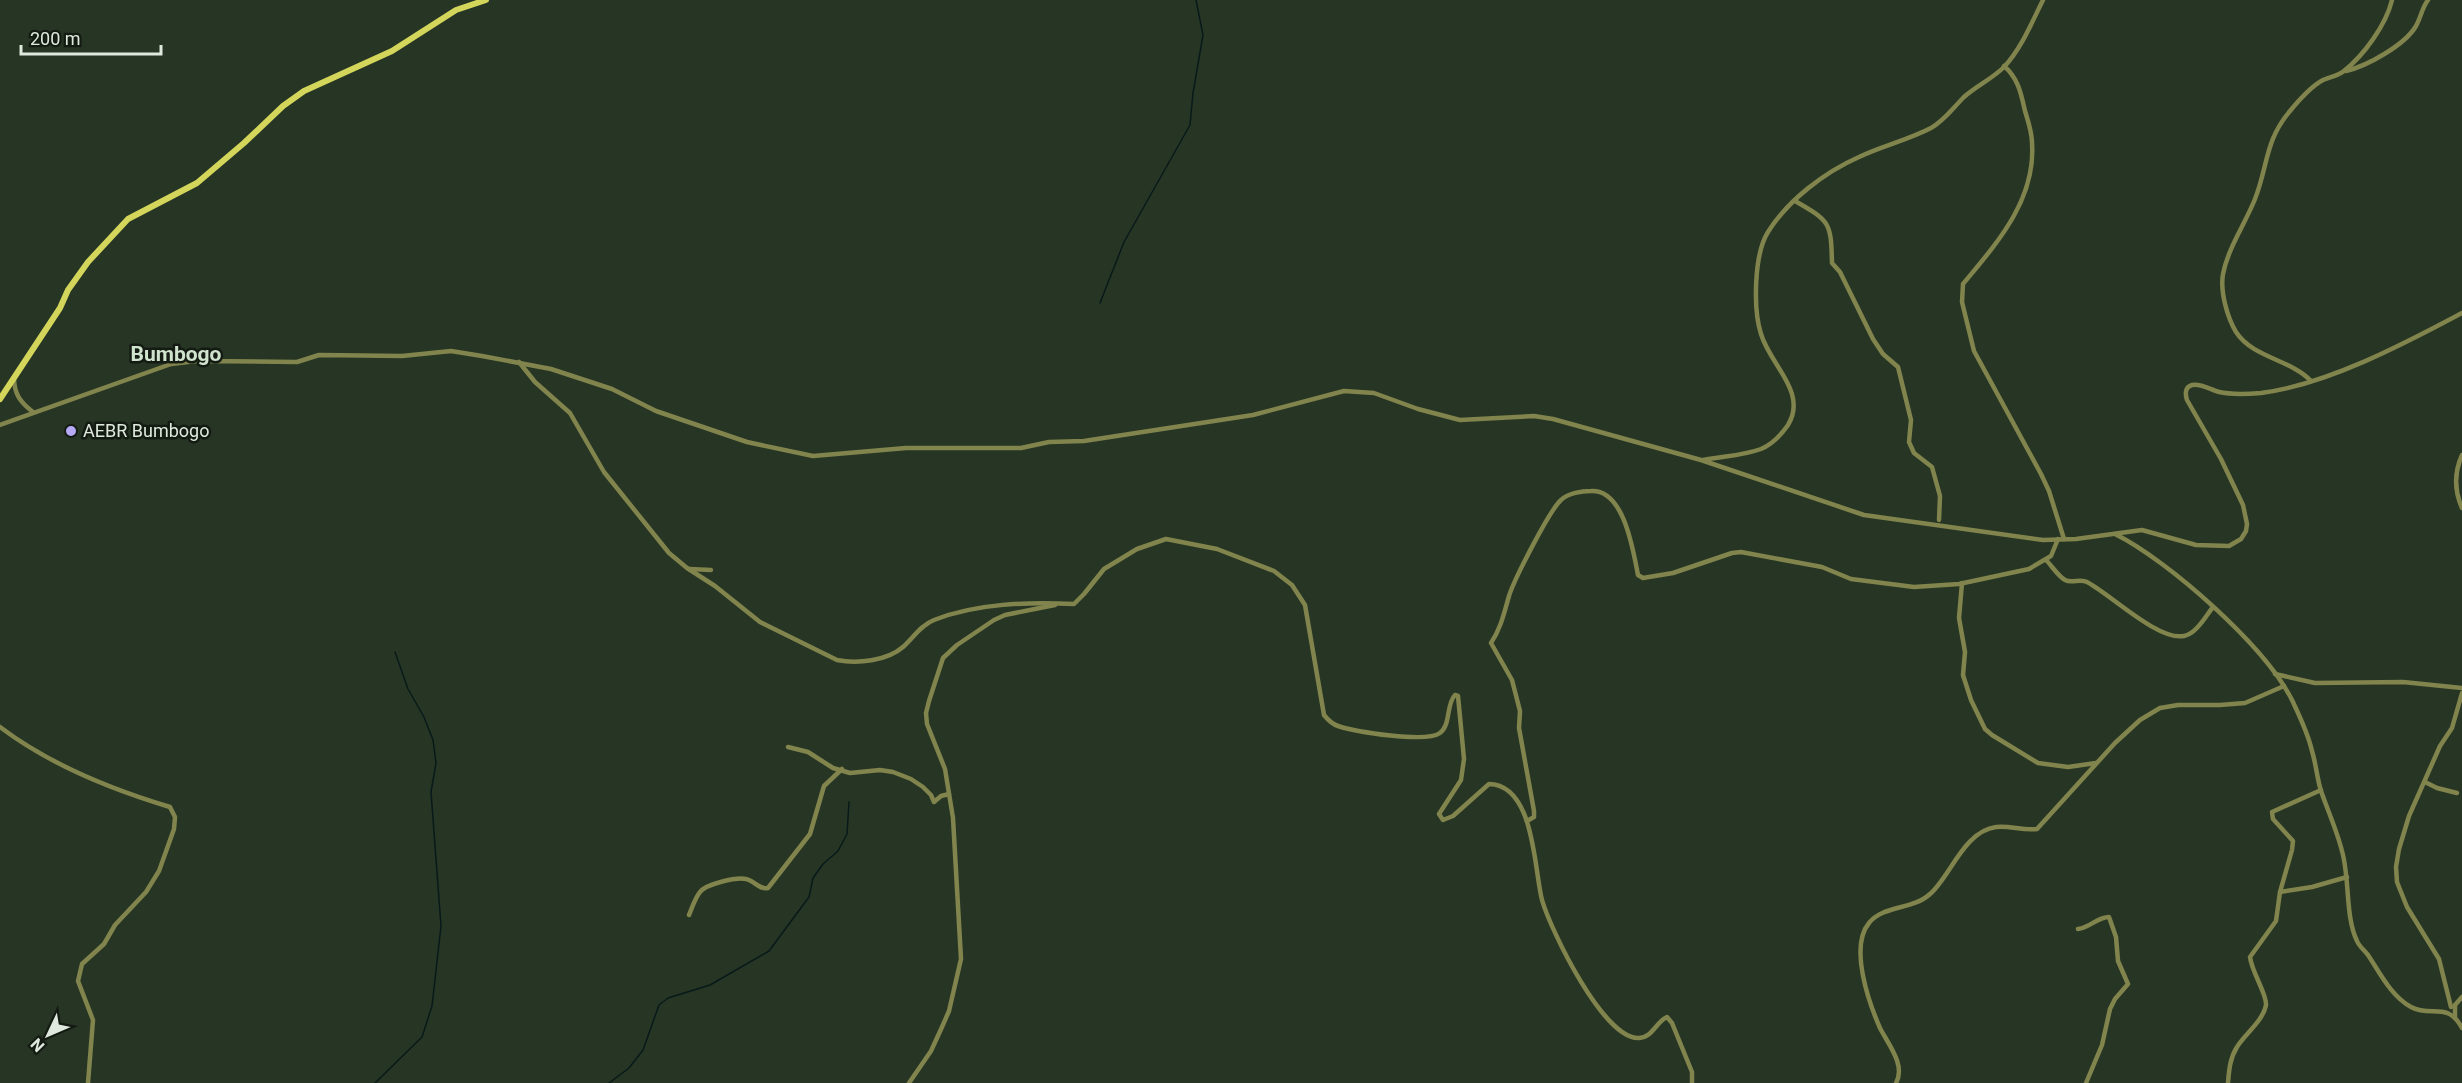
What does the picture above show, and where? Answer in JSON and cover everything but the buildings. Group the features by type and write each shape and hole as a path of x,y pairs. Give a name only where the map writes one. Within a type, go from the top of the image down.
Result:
{"main road":[{"path":"0,399 60,308 68,290 94,255 128,219 196,183 244,143 283,106 304,91 392,51 456,10 486,0"}],"street":[{"path":"1701,460 1736,456 1761,449 1773,443 1791,420 1794,395 1767,350 1757,314 1758,271 1762,245 1768,232 1795,201 1834,172 1859,157 1935,125 1974,88 2004,66 2023,38 2043,0"},
{"path":"2343,72 2379,28 2392,0"},
{"path":"2311,381 2297,369 2262,354 2238,334 2223,293 2223,274 2254,200 2274,132 2290,110 2309,90 2325,79 2371,63 2407,36 2415,28 2428,0"},
{"path":"2004,66 2013,74 2019,86 2030,131 2032,143 2028,180 2016,214 2005,232 1963,284 1961,295 1974,351 2045,482 2064,539"},
{"path":"1795,201 1822,217 1831,231 1832,263 1840,272 1873,339 1883,354 1898,368 1911,420 1909,442 1914,453 1932,467 1940,496 1939,520"},
{"path":"0,425 171,364 197,361 297,362 319,355 402,356 451,351 550,369 612,389 656,411 747,442 813,456 906,448 1021,448 1253,414 1325,394 1363,391 1460,420 1534,416 1553,419 1701,460 1864,515 2014,537 2064,539 2142,530 2196,545 2222,547 2234,544 2246,531 2243,505 2221,459 2187,400 2185,394 2187,388 2191,385 2198,385 2220,392 2260,393 2311,381 2406,343 2462,313"},
{"path":"519,362 535,382 570,413 611,482 669,553 760,622 837,660 848,662 885,657 895,653 932,621 952,615 983,608 1046,602 1074,604 1104,569 1137,549 1167,539 1217,549 1274,571 1292,585 1305,605 1324,714 1330,721 1348,728 1412,738 1435,735 1444,729 1452,699 1455,695 1458,696 1464,759 1461,780 1439,814 1440,818 1443,820 1453,816 1489,783 1505,788 1518,803 1527,821 1545,906 1567,956 1597,1007 1614,1027 1624,1034 1638,1038 1650,1034 1667,1017 1672,1023 1692,1072 1692,1083"},
{"path":"14,378 14,388 18,399 33,412"},
{"path":"2462,455 2457,467 2456,487 2462,508"},
{"path":"1527,821 1534,817 1534,811 1519,728 1520,711 1512,680 1491,643 1503,620 1509,597 1534,545 1550,514 1565,496 1600,491 1610,496 1628,532 1638,575 1643,578 1673,573 1737,552 1822,567 1851,579 1914,587 1962,583 2029,569 2046,560 2058,539"},
{"path":"2114,533 2149,552 2213,607 2284,686 2307,735 2321,790 2340,843 2347,877 2353,931 2357,943 2393,992 2413,1008 2421,1010 2442,1010 2453,1006 2462,997"},
{"path":"2046,560 2063,579 2070,582 2086,581 2135,616 2169,635 2184,636 2193,632 2213,607"},
{"path":"687,568 711,570"},
{"path":"1962,583 1959,618 1965,652 1963,675 1971,700 1985,729 2038,763 2068,768 2096,763"},
{"path":"909,1083 931,1051 949,1011 961,958 958,889 949,794 945,770 927,724 926,713 943,658 949,651 994,620 1014,612 1061,603"},
{"path":"2275,674 2315,683 2403,682 2462,690 2452,728 2440,746 2409,816 2396,867 2397,882 2407,907 2439,959 2455,1018"},
{"path":"1896,1083 1898,1066 1896,1057 1878,1023 1862,971 1861,940 1865,929 1874,917 1922,900 1932,893 1953,860 1971,841 1988,829 1997,826 2024,831 2037,829 2096,763 2140,720 2160,708 2178,705 2245,703 2284,686"},
{"path":"0,727 44,758 174,810 171,840 159,872 146,892 115,925 104,944 82,964 78,981 93,1020 88,1083"},
{"path":"788,747 808,752 833,768 850,773 880,770 893,772 922,787 931,795 934,802 941,796 949,794"},
{"path":"689,915 700,892 728,880 747,879 764,889 768,888 810,834 824,786 842,770"},
{"path":"2425,782 2457,793"},
{"path":"2228,1083 2230,1061 2236,1048 2264,1012 2266,1003 2264,993 2255,978 2250,957 2276,921 2280,892 2292,850 2293,841 2273,819 2272,812 2321,790"},
{"path":"2280,892 2312,887 2347,877"},
{"path":"2078,929 2109,917 2116,938 2118,961 2128,984 2110,1009 2102,1045 2086,1083"},
{"path":"2442,1010 2455,1018 2462,1028"}],"waterway":[{"path":"1100,303 1124,242 1190,125 1203,35 1196,0"},
{"path":"375,1083 422,1037 432,1006 441,926 431,792 436,763 433,740 424,717 408,689 395,652"},
{"path":"609,1083 629,1068 643,1050 659,1005 668,998 710,985 769,951 809,897 813,878 823,864 838,851 847,834 849,802"}],"place":[{"name":"AEBR Bumbogo","path":"71,431"}],"district":[{"name":"Bumbogo","path":"176,354"}]}
